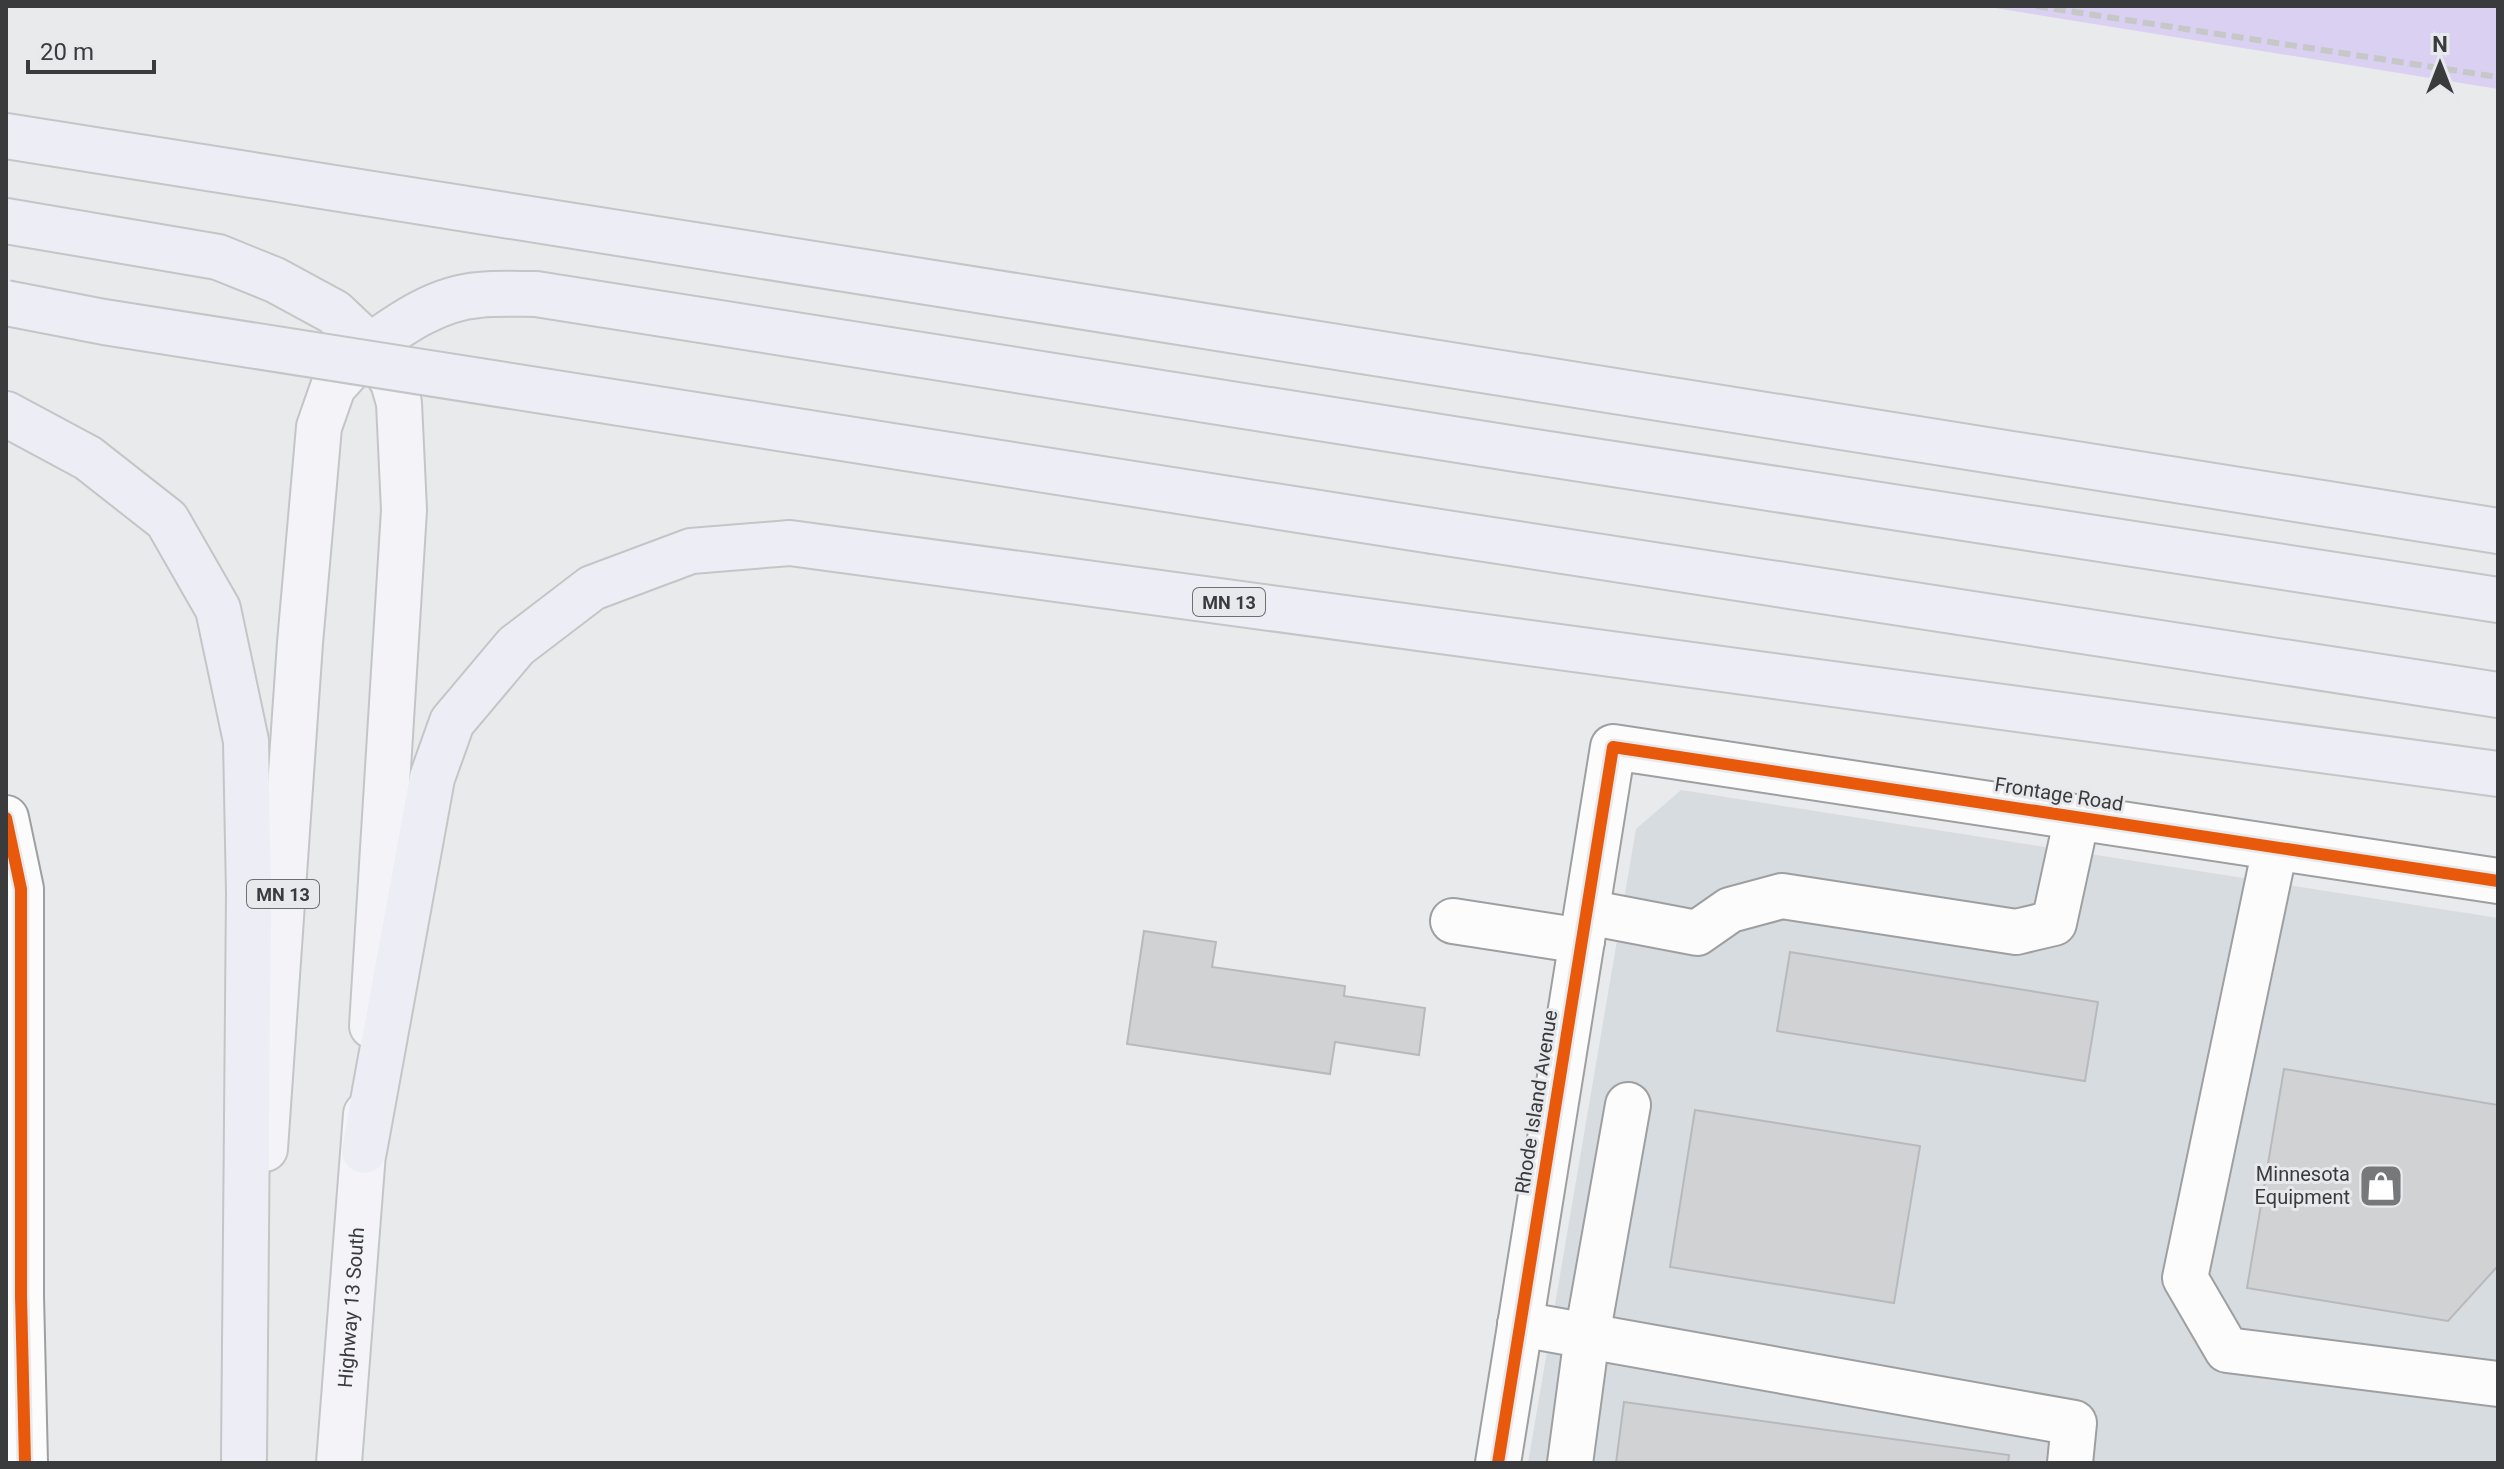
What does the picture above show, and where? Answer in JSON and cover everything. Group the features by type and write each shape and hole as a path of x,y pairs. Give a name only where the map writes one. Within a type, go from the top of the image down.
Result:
{"highway":[{"path":"6,136 2498,531"},
{"path":"6,221 218,257 275,280 334,312 370,346"},
{"name":"MN 13","path":"370,346 406,320 438,305 476,295 536,294 1538,453 2498,600"},
{"path":"6,303 104,322 2498,695"},
{"path":"6,414 88,458 167,520 218,609 246,741 249,909 244,1460"},
{"name":"MN 13","path":"364,1151 432,778 452,722 516,646 592,588 691,551 790,543 2498,774"}],"main road":[{"name":"Highway 13 South","path":"339,1463 364,1151 404,510 399,403 393,382 370,346"},
{"name":"MN 13","path":"244,1460 300,643 319,427 333,387 370,346"}],"street":[{"name":"Frontage Road","path":"1613,747 2498,881"},
{"name":"Rhode Island Avenue","path":"1498,1463 1613,747"},
{"path":"1453,921 1697,933 1730,910 1782,896 2016,932 2054,923 2077,817"},
{"path":"6,818 21,889 13,1294 25,1463"},
{"path":"2275,848 2185,1278 2227,1350 2498,1384"},
{"path":"1570,1463 1587,1336 1628,1105"},
{"path":"1520,1324 2074,1423 2070,1463"}],"shaded area":[{"path":"1983,6 2498,6 2498,89"},
{"path":"1681,790 2498,918 2498,1463 1528,1463 1636,829"}],"building":[{"path":"1144,931 1216,942 1212,967 1345,986 1344,996 1425,1008 1419,1055 1335,1042 1330,1074 1127,1044"},
{"path":"1790,952 2098,1002 2085,1081 1777,1031"},
{"name":"Minnesota Equipment","path":"2284,1069 2498,1105 2498,1268 2448,1321 2247,1288"},
{"path":"1695,1110 1920,1146 1894,1303 1670,1267"},
{"path":"1624,1402 2009,1455 2008,1463 1616,1463"}],"railway":[{"path":"2036,6 2498,77"}],"cycle path":[{"path":"1498,1463 1613,747 2498,881"},
{"path":"6,818 21,889 21,1296 25,1463"}],"place":[{"name":"Minnesota Equipment","path":"2381,1186"}]}
